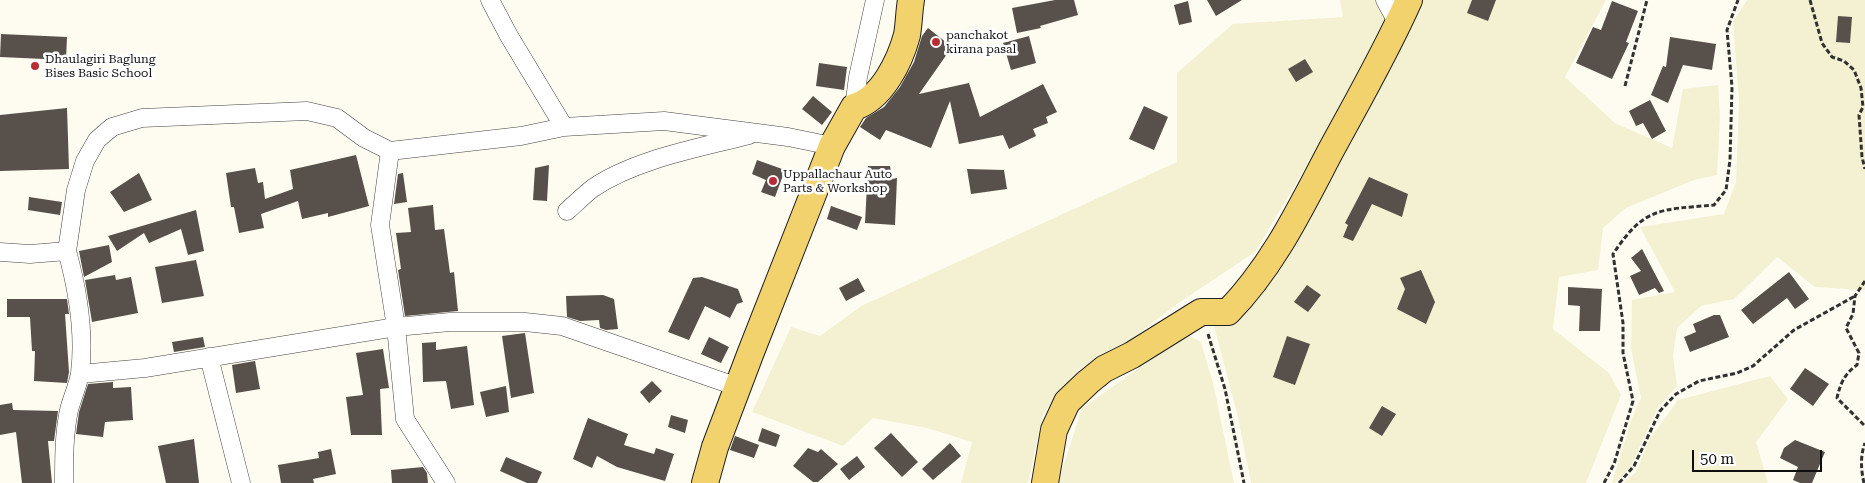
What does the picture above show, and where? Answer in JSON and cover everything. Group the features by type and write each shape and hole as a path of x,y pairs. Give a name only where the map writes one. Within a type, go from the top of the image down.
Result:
{"main road":[{"path":"705,483 715,447 832,146 854,107 866,104 880,90 888,77 907,34 910,0"},
{"path":"1045,483 1054,430 1067,402 1104,369 1132,355 1200,312 1228,312 1246,293 1271,260 1398,24 1409,0"}],"street":[{"path":"490,0 509,36 564,127"},
{"path":"854,107 858,77 875,0"},
{"path":"1385,0 1398,24"},
{"path":"64,483 64,440 69,410 80,374 80,318 77,288 67,251 76,190 85,161 97,140 112,127 142,118 307,111 337,118 364,138 390,151 521,136 564,127 664,121 757,132 832,146"},
{"path":"567,211 592,189 620,173 676,154 757,132"},
{"path":"390,151 380,225 396,327 405,419 446,483"},
{"path":"0,252 30,254 67,251"},
{"path":"80,374 145,368 396,327 450,322 525,322 562,326 738,386"},
{"path":"209,357 241,483"}],"path":[{"path":"1625,86 1646,0"},
{"path":"1604,483 1614,464 1633,401 1623,353 1623,324 1613,254 1627,232 1644,217 1667,208 1714,205 1726,190 1732,125 1732,88 1727,30 1738,0"},
{"path":"1810,0 1822,43 1832,57 1844,61 1854,70 1861,88 1863,107 1859,114 1862,157 1865,169"},
{"path":"1619,483 1634,466 1660,411 1676,394 1699,381 1737,373 1753,366 1794,330 1855,296 1865,281"},
{"path":"1855,296 1853,314 1846,328 1859,353 1857,365 1848,371 1837,398 1865,426"},
{"path":"1200,312 1225,389 1244,483"},
{"path":"1864,483 1861,471 1862,451 1865,443"}],"shaded area":[{"path":"1340,0 1396,0 1320,143 1255,252 1174,306 1124,345 1078,370 1043,414 1028,483 961,483 972,442 927,428 873,418 843,446 752,412 791,327 820,336 861,306 1177,162 1177,73 1233,24 1343,17"},
{"path":"1417,0 1606,0 1565,77 1615,123 1672,148 1683,89 1718,85 1720,117 1717,175 1694,180 1626,208 1603,228 1598,270 1559,277 1553,329 1609,373 1621,395 1586,483 1251,483 1237,413 1214,326 1243,306"},
{"path":"1747,0 1865,0 1865,290 1815,287 1777,257 1734,299 1701,306 1677,328 1673,355 1677,386 1657,409 1630,468 1615,483 1612,483 1632,418 1641,398 1631,349 1632,300 1675,292 1640,227 1724,214 1736,182 1739,101 1733,22"},
{"path":"1187,335 1201,342 1213,383 1234,483 1058,483 1082,408"},
{"path":"1770,376 1788,399 1756,442 1768,483 1623,483 1636,472 1649,440 1678,400"}],"building":[{"path":"1055,0 1074,0 1078,15 1040,26 1041,28 1017,33 1012,8"},
{"path":"1207,0 1242,0 1216,16"},
{"path":"1472,0 1496,0 1488,21 1467,13"},
{"path":"1188,1 1192,22 1179,25 1174,5"},
{"path":"1612,1 1638,11 1626,42 1629,43 1612,79 1576,63 1593,27 1601,30"},
{"path":"1838,16 1852,17 1850,43 1836,42"},
{"path":"928,28 952,47 919,94 969,83 980,117 1043,84 1057,112 1046,117 1048,123 1033,129 1036,136 1009,149 1003,135 959,144 950,101 931,148 886,130 880,140 860,127 866,118 884,107 900,87 914,62 922,36"},
{"path":"1,34 67,37 66,60 0,57"},
{"path":"1029,36 1036,63 1011,70 1003,43"},
{"path":"1670,37 1716,44 1712,70 1683,65 1668,103 1651,95 1663,66 1666,67"},
{"path":"1305,59 1313,72 1296,82 1288,69"},
{"path":"819,63 847,67 844,90 816,86"},
{"path":"813,96 832,112 822,125 802,109"},
{"path":"1650,100 1666,131 1652,139 1643,123 1636,126 1629,111"},
{"path":"1144,106 1168,117 1154,150 1129,139"},
{"path":"67,108 69,169 0,171 0,115"},
{"path":"356,155 369,206 328,217 328,213 302,219 298,201 261,214 264,228 239,233 234,207 231,207 226,173 255,168 258,183 263,182 265,199 293,189 290,170"},
{"path":"757,160 785,170 775,197 761,192 766,180 752,174"},
{"path":"549,165 547,201 533,200 535,168"},
{"path":"868,166 890,166 892,179 897,178 895,225 865,223"},
{"path":"967,169 1004,170 1007,189 971,194"},
{"path":"139,173 152,200 124,212 110,192"},
{"path":"403,173 407,202 394,204 398,174"},
{"path":"1369,177 1408,194 1402,217 1372,204 1353,241 1343,237 1348,225 1345,223"},
{"path":"29,197 62,202 60,215 28,210"},
{"path":"433,205 435,230 444,229 450,273 454,272 458,311 405,316 398,270 401,269 396,233 411,232 408,208"},
{"path":"831,206 862,217 857,230 827,219"},
{"path":"196,210 204,251 188,255 181,229 149,243 144,233 117,251 108,236"},
{"path":"109,245 112,262 84,277 79,251"},
{"path":"1642,249 1664,291 1659,293 1655,288 1639,295 1630,276 1641,271 1631,258"},
{"path":"196,260 204,296 162,303 155,267"},
{"path":"1421,270 1435,302 1426,324 1397,309 1405,289 1400,278"},
{"path":"1789,272 1809,299 1795,309 1787,298 1753,324 1741,310"},
{"path":"115,275 116,280 131,277 138,313 92,322 85,280"},
{"path":"702,277 738,289 743,302 737,304 730,318 705,306 689,340 668,332 693,278"},
{"path":"858,278 865,291 846,301 839,288"},
{"path":"1307,285 1321,295 1308,312 1294,302"},
{"path":"1568,287 1602,289 1600,331 1579,331 1580,306 1568,305"},
{"path":"603,295 614,299 618,329 606,330 600,328 599,320 580,321 567,317 566,296"},
{"path":"7,299 67,299 69,314 65,314 69,372 67,383 34,381 35,351 32,351 30,317 7,317"},
{"path":"1714,315 1720,315 1729,337 1690,352 1684,337 1696,332 1693,324"},
{"path":"525,333 534,393 511,398 502,336"},
{"path":"1287,336 1310,344 1295,385 1273,377"},
{"path":"203,337 205,347 174,352 172,342"},
{"path":"709,337 729,347 721,363 701,354"},
{"path":"436,342 436,350 467,346 474,405 451,409 446,381 423,382 422,343"},
{"path":"383,349 389,388 380,389 382,435 351,435 346,397 363,395 356,353"},
{"path":"255,361 260,389 236,393 232,365"},
{"path":"1805,368 1829,384 1813,406 1790,389"},
{"path":"652,381 662,391 649,403 640,392"},
{"path":"113,382 113,388 131,387 133,420 105,422 103,437 76,434 79,412 88,384"},
{"path":"506,386 509,412 486,417 480,392"},
{"path":"12,403 13,410 58,411 54,441 48,441 52,483 22,483 16,432 0,435 0,405"},
{"path":"1382,406 1396,414 1382,436 1369,428"},
{"path":"671,415 688,420 685,433 668,427"},
{"path":"588,418 628,434 624,445 654,454 656,448 674,454 665,481 617,467 597,456 592,468 573,459"},
{"path":"762,428 780,435 776,447 758,441"},
{"path":"891,433 918,462 902,477 874,448"},
{"path":"735,436 759,445 754,458 730,450"},
{"path":"194,439 199,483 166,483 158,446"},
{"path":"1795,440 1825,452 1812,483 1800,483 1793,480 1798,467 1780,458 1784,448"},
{"path":"950,443 961,456 933,480 922,469"},
{"path":"808,448 818,452 821,449 838,464 818,482 813,482 793,466"},
{"path":"331,449 336,474 313,479 314,483 281,483 278,465 319,458 318,452"},
{"path":"857,456 865,467 849,480 840,469"},
{"path":"506,457 542,472 537,483 527,483 500,471"},
{"path":"423,467 427,473 428,483 392,483 391,470"}],"place":[{"name":"panchakot kirana pasal","path":"936,42"},
{"name":"Dhaulagiri Baglung Bises Basic School","path":"35,66"},
{"name":"Uppallachaur Auto Parts & Workshop","path":"773,181"}]}
